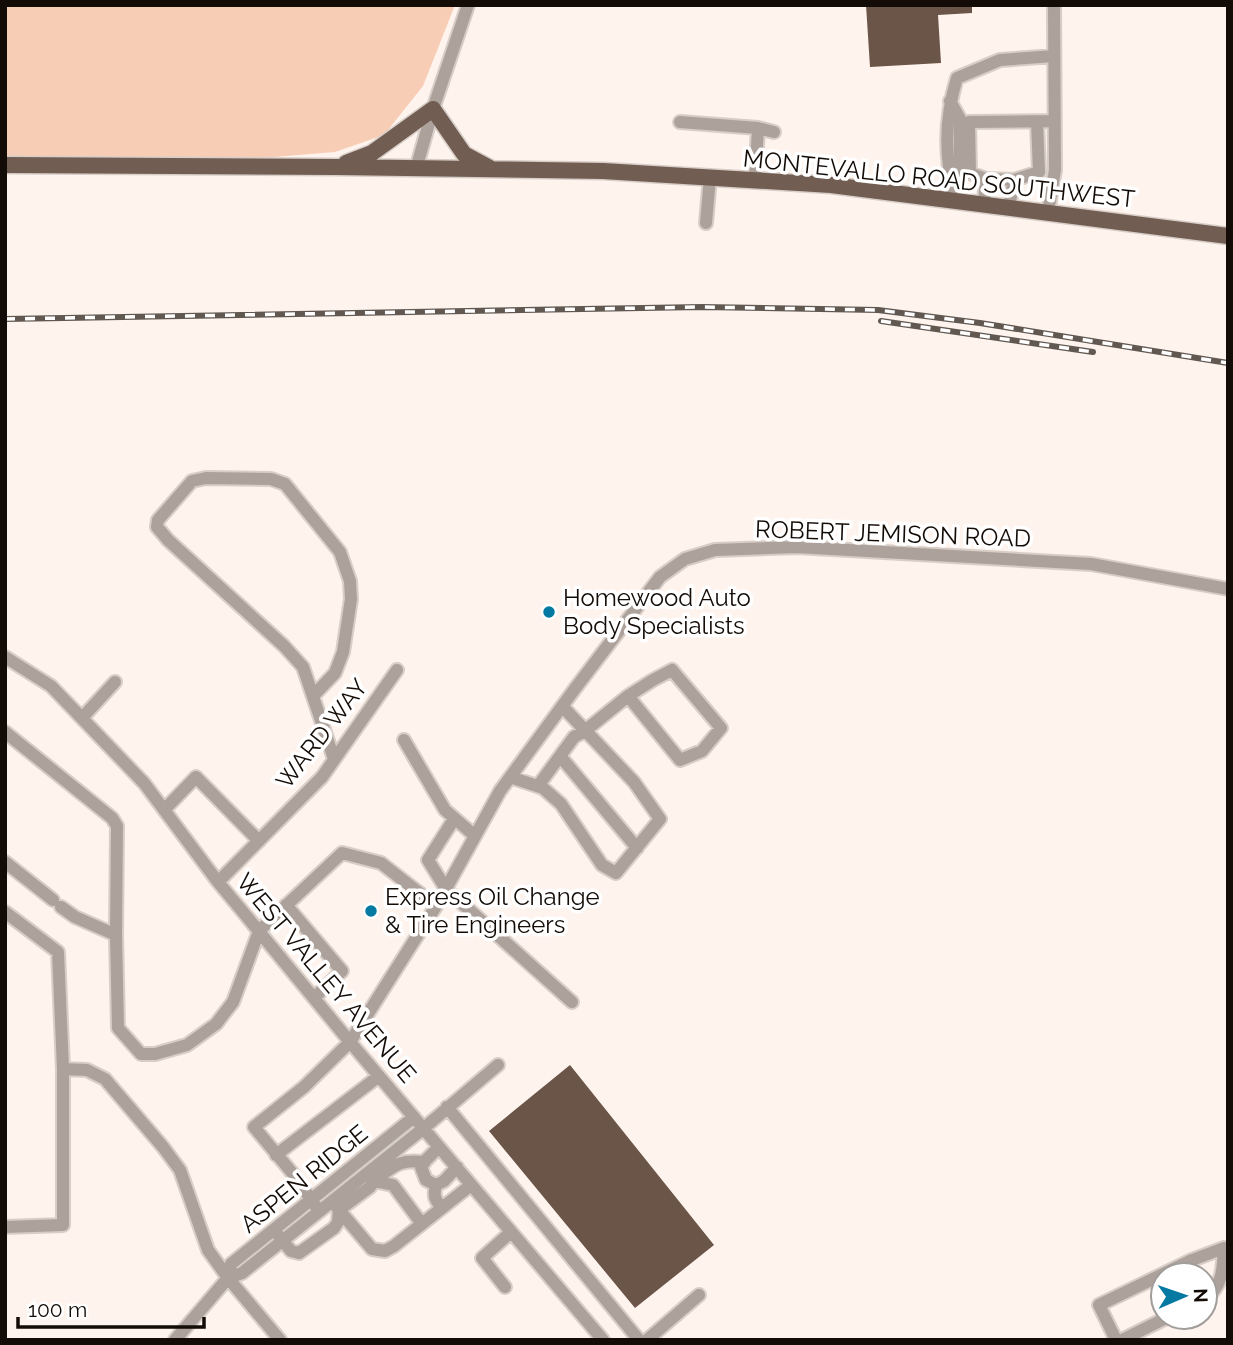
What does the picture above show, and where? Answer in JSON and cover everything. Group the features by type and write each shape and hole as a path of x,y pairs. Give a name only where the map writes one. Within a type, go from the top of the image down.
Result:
{"main road":[{"path":"336,167 372,153 433,109 464,154 492,169"},
{"path":"5,165 416,169"},
{"name":"MONTEVALLO ROAD SOUTHWEST","path":"416,169 603,171 831,185 1228,236"}],"street":[{"path":"416,169 468,5"},
{"path":"1048,212 1055,163 1054,5"},
{"path":"951,200 953,181 960,167 960,119 950,101 957,78 1000,60 1054,56"},
{"path":"1037,121 1039,172 1014,180 985,179 970,173 969,122 1037,121 1054,121"},
{"path":"680,122 758,128 774,132"},
{"path":"755,180 758,128"},
{"path":"1038,164 1055,163"},
{"path":"706,223 710,177"},
{"path":"984,204 985,179"},
{"path":"1009,207 1014,180"},
{"path":"313,696 335,673 343,652 351,599 350,581 340,552 285,484 271,479 206,478 192,481 158,520 157,527 303,667 334,759"},
{"name":"ROBERT JEMISON ROAD","path":"276,1156 254,1127 304,1087 350,1042 436,906 510,777 660,577 685,559 715,550 797,547 1091,564 1228,589"},
{"name":"WEST VALLEY AVENUE","path":"5,657 51,686 144,783 218,882 603,1340"},
{"name":"WARD WAY","path":"218,882 322,776 397,670"},
{"path":"538,786 574,737 628,696 672,670 721,728 702,751 680,760 628,696"},
{"path":"82,718 114,682"},
{"path":"510,777 543,788 561,804 602,865 616,873 660,819 634,782 562,706"},
{"path":"5,732 112,818 117,826 118,1028 141,1054 155,1054 187,1045 216,1024 233,1002 259,931 342,853 382,863 436,906"},
{"path":"404,740 445,810 475,836"},
{"path":"560,756 636,848"},
{"path":"164,810 196,778 258,841"},
{"path":"454,819 428,860 446,889 572,1002"},
{"path":"5,862 75,917 116,935"},
{"path":"286,905 342,971 314,998"},
{"path":"5,912 58,952 63,1069 63,1225 5,1227"},
{"name":"ASPEN RIDGE","path":"228,1278 242,1273 319,1211 335,1205 371,1178 447,1107 498,1065"},
{"path":"63,1069 87,1070 105,1079 163,1147 180,1170 208,1250 280,1340"},
{"path":"319,1211 294,1175 276,1156 379,1076"},
{"path":"447,1107 639,1340"},
{"name":"ASPEN RIDGE","path":"175,1340 228,1278 231,1264 415,1117"},
{"path":"436,1185 426,1180 421,1167 439,1147"},
{"path":"371,1178 398,1163 424,1162"},
{"path":"439,1211 434,1193 436,1185 444,1181 457,1167"},
{"path":"371,1178 393,1185 422,1224"},
{"path":"323,1190 372,1249 385,1251 471,1185"},
{"path":"274,1230 291,1251 299,1253 334,1228 338,1222 335,1205"},
{"path":"505,1287 482,1258 512,1232"},
{"path":"255,1244 263,1255"},
{"path":"1192,1261 1224,1248 1219,1284"},
{"path":"1116,1340 1099,1305 1149,1281"},
{"path":"647,1340 699,1295"},
{"path":"1122,1340 1149,1326"}],"shaded area":[{"path":"5,5 455,5 423,86 384,135 335,152 274,157 122,158 5,156"}],"building":[{"path":"866,5 972,5 972,13 938,15 941,63 870,67"},
{"path":"570,1065 714,1245 635,1308 489,1131"}],"railway":[{"path":"5,319 702,307 878,310 980,323 1228,363"},
{"path":"881,321 1093,352"}],"place":[{"name":"Homewood Auto Body Specialists","path":"549,612"},
{"name":"Express Oil Change & Tire Engineers","path":"371,911"}]}
